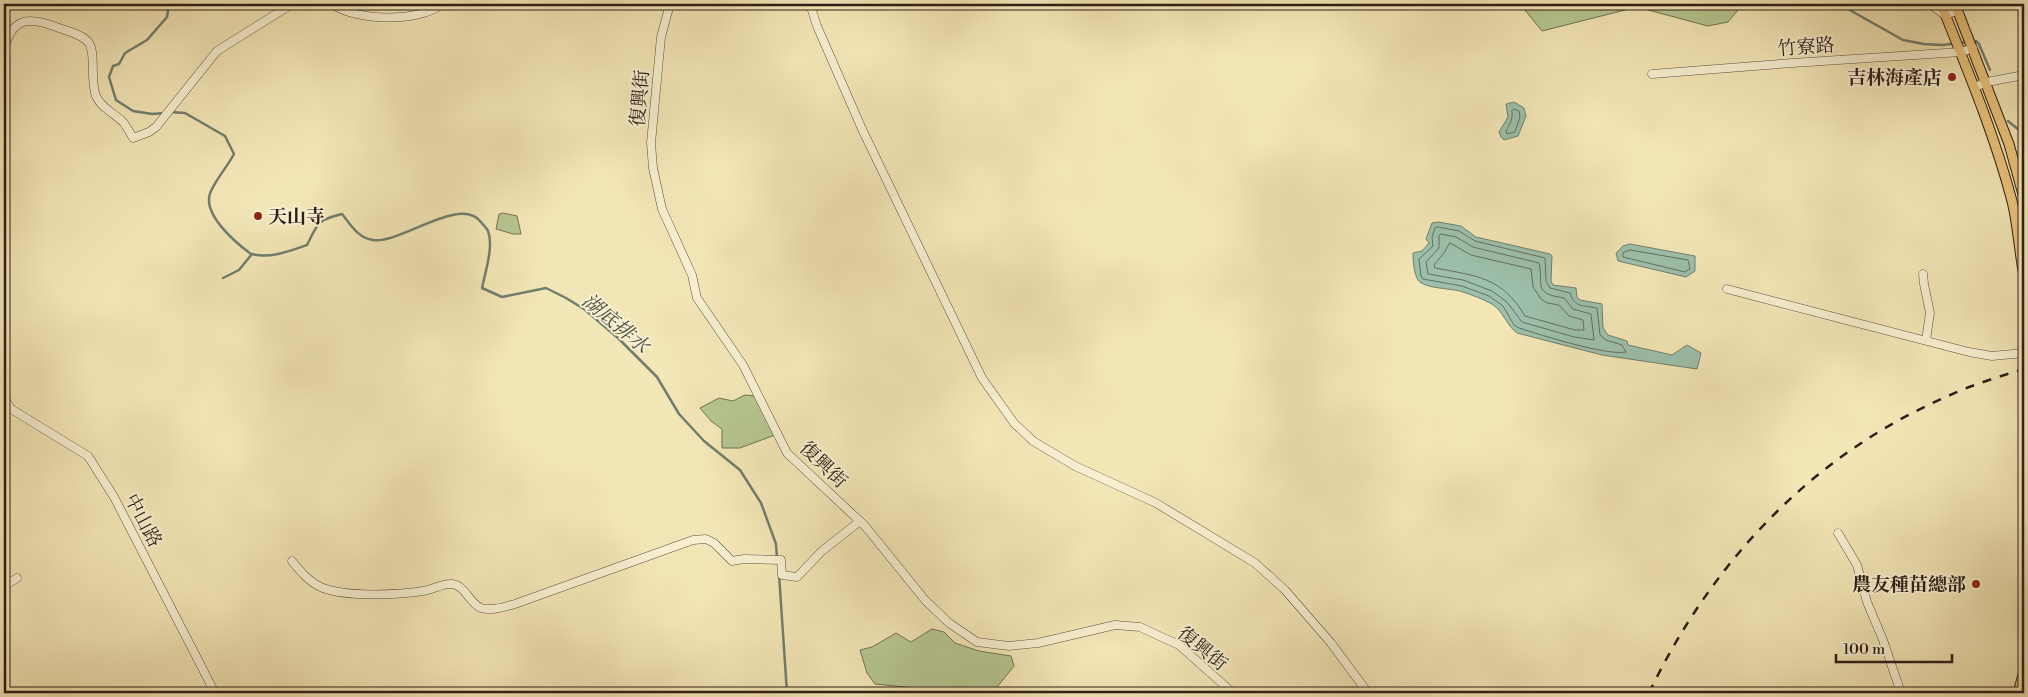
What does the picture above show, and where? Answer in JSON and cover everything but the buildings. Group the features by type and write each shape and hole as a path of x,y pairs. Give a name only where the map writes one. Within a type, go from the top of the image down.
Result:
{"main road":[{"path":"1941,4 1975,87 1997,150 2012,203 2024,276"},
{"path":"1957,7 2009,144 2024,198"},
{"path":"2018,693 2024,671"}],"street":[{"path":"4,49 9,32 28,20 38,21 82,37 90,44 92,52 92,73 96,96 103,106 124,123 133,138 149,132 164,117 217,51 292,4"},
{"path":"332,4 338,8 362,15 385,17 409,15 436,9 442,4"},
{"name":"復興街","path":"670,4 661,37 651,143 653,168 662,209 692,275 697,298 743,365 787,453 860,521 924,600 949,624 977,642 1009,646 1073,636 1116,625 1140,627 1179,645 1233,693"},
{"path":"810,4 816,26 862,129 982,378 1014,424 1033,441 1075,466 1156,503 1255,563 1285,590 1331,643 1368,693"},
{"path":"1930,4 1946,15 1957,7"},
{"name":"竹寮路","path":"1652,74 1961,51 1972,48"},
{"path":"1975,87 1987,82 2024,75"},
{"path":"1924,274 1930,314 1926,340"},
{"path":"1727,289 1968,352 1992,356 2024,353"},
{"name":"中山路","path":"4,397 11,409 88,456 114,498 215,693"},
{"path":"292,561 315,584 324,588 362,594 424,591 438,585 454,584 462,589 472,602 481,608 496,609 515,604 692,540 706,539 732,561 744,559 781,560 782,575 797,577 822,551 860,521"},
{"path":"1838,533 1858,565 1867,602 1883,640 1901,693"},
{"path":"4,586 17,578"}],"shaded area":[{"path":"1520,4 1743,4 1728,22 1708,26 1637,7 1542,31"},
{"path":"499,214 517,216 521,234 513,234 496,229"},
{"path":"745,395 755,396 775,435 740,448 722,448 722,429 711,421 700,408 719,398 733,401"},
{"path":"932,629 944,632 955,643 979,651 1011,656 1014,666 997,687 995,693 938,693 916,688 875,684 867,673 860,650 872,647 896,633 911,642"}],"water":[{"path":"1514,102 1524,108 1526,116 1518,136 1504,140 1499,132 1508,117 1506,104"},
{"path":"1438,222 1461,226 1476,237 1550,254 1552,256 1551,281 1553,285 1576,288 1577,297 1580,300 1602,304 1603,328 1608,335 1627,341 1628,345 1672,355 1687,345 1701,353 1697,369 1602,355 1517,333 1496,307 1489,302 1463,292 1432,287 1421,283 1416,274 1413,253 1422,251 1429,243 1426,239 1432,223"},
{"path":"1630,244 1695,256 1695,271 1686,277 1618,261 1616,253 1623,246"}],"waterway":[{"path":"165,113 152,114 133,111 116,100 109,77 113,66 119,64 125,53 147,40 167,17 169,4"},
{"path":"1839,4 1903,40 1942,45 1976,41 1990,70"},
{"path":"170,112 185,113 225,136 234,154 211,191 210,209 221,227 251,254"},
{"path":"2008,121 2024,134"},
{"name":"湖底排水","path":"223,278 239,270 252,254 272,255 307,245 319,224 328,218 342,214 359,234 373,240 399,235 445,217 459,214 471,215 481,222 490,237 488,260 482,288 502,297 546,288 584,309 618,338 657,377 679,414 704,441 740,470 761,503 776,544 777,558"},
{"name":"湖底排水","path":"779,574 787,693"}],"railway":[{"path":"1649,693 1674,645 1703,600 1735,558 1770,518 1809,482 1852,449 1897,421 1965,389 2024,369"}],"place":[{"name":"吉林海產店","path":"1952,77"},
{"name":"天山寺","path":"258,216"},
{"name":"農友種苗總部","path":"1976,584"}]}
